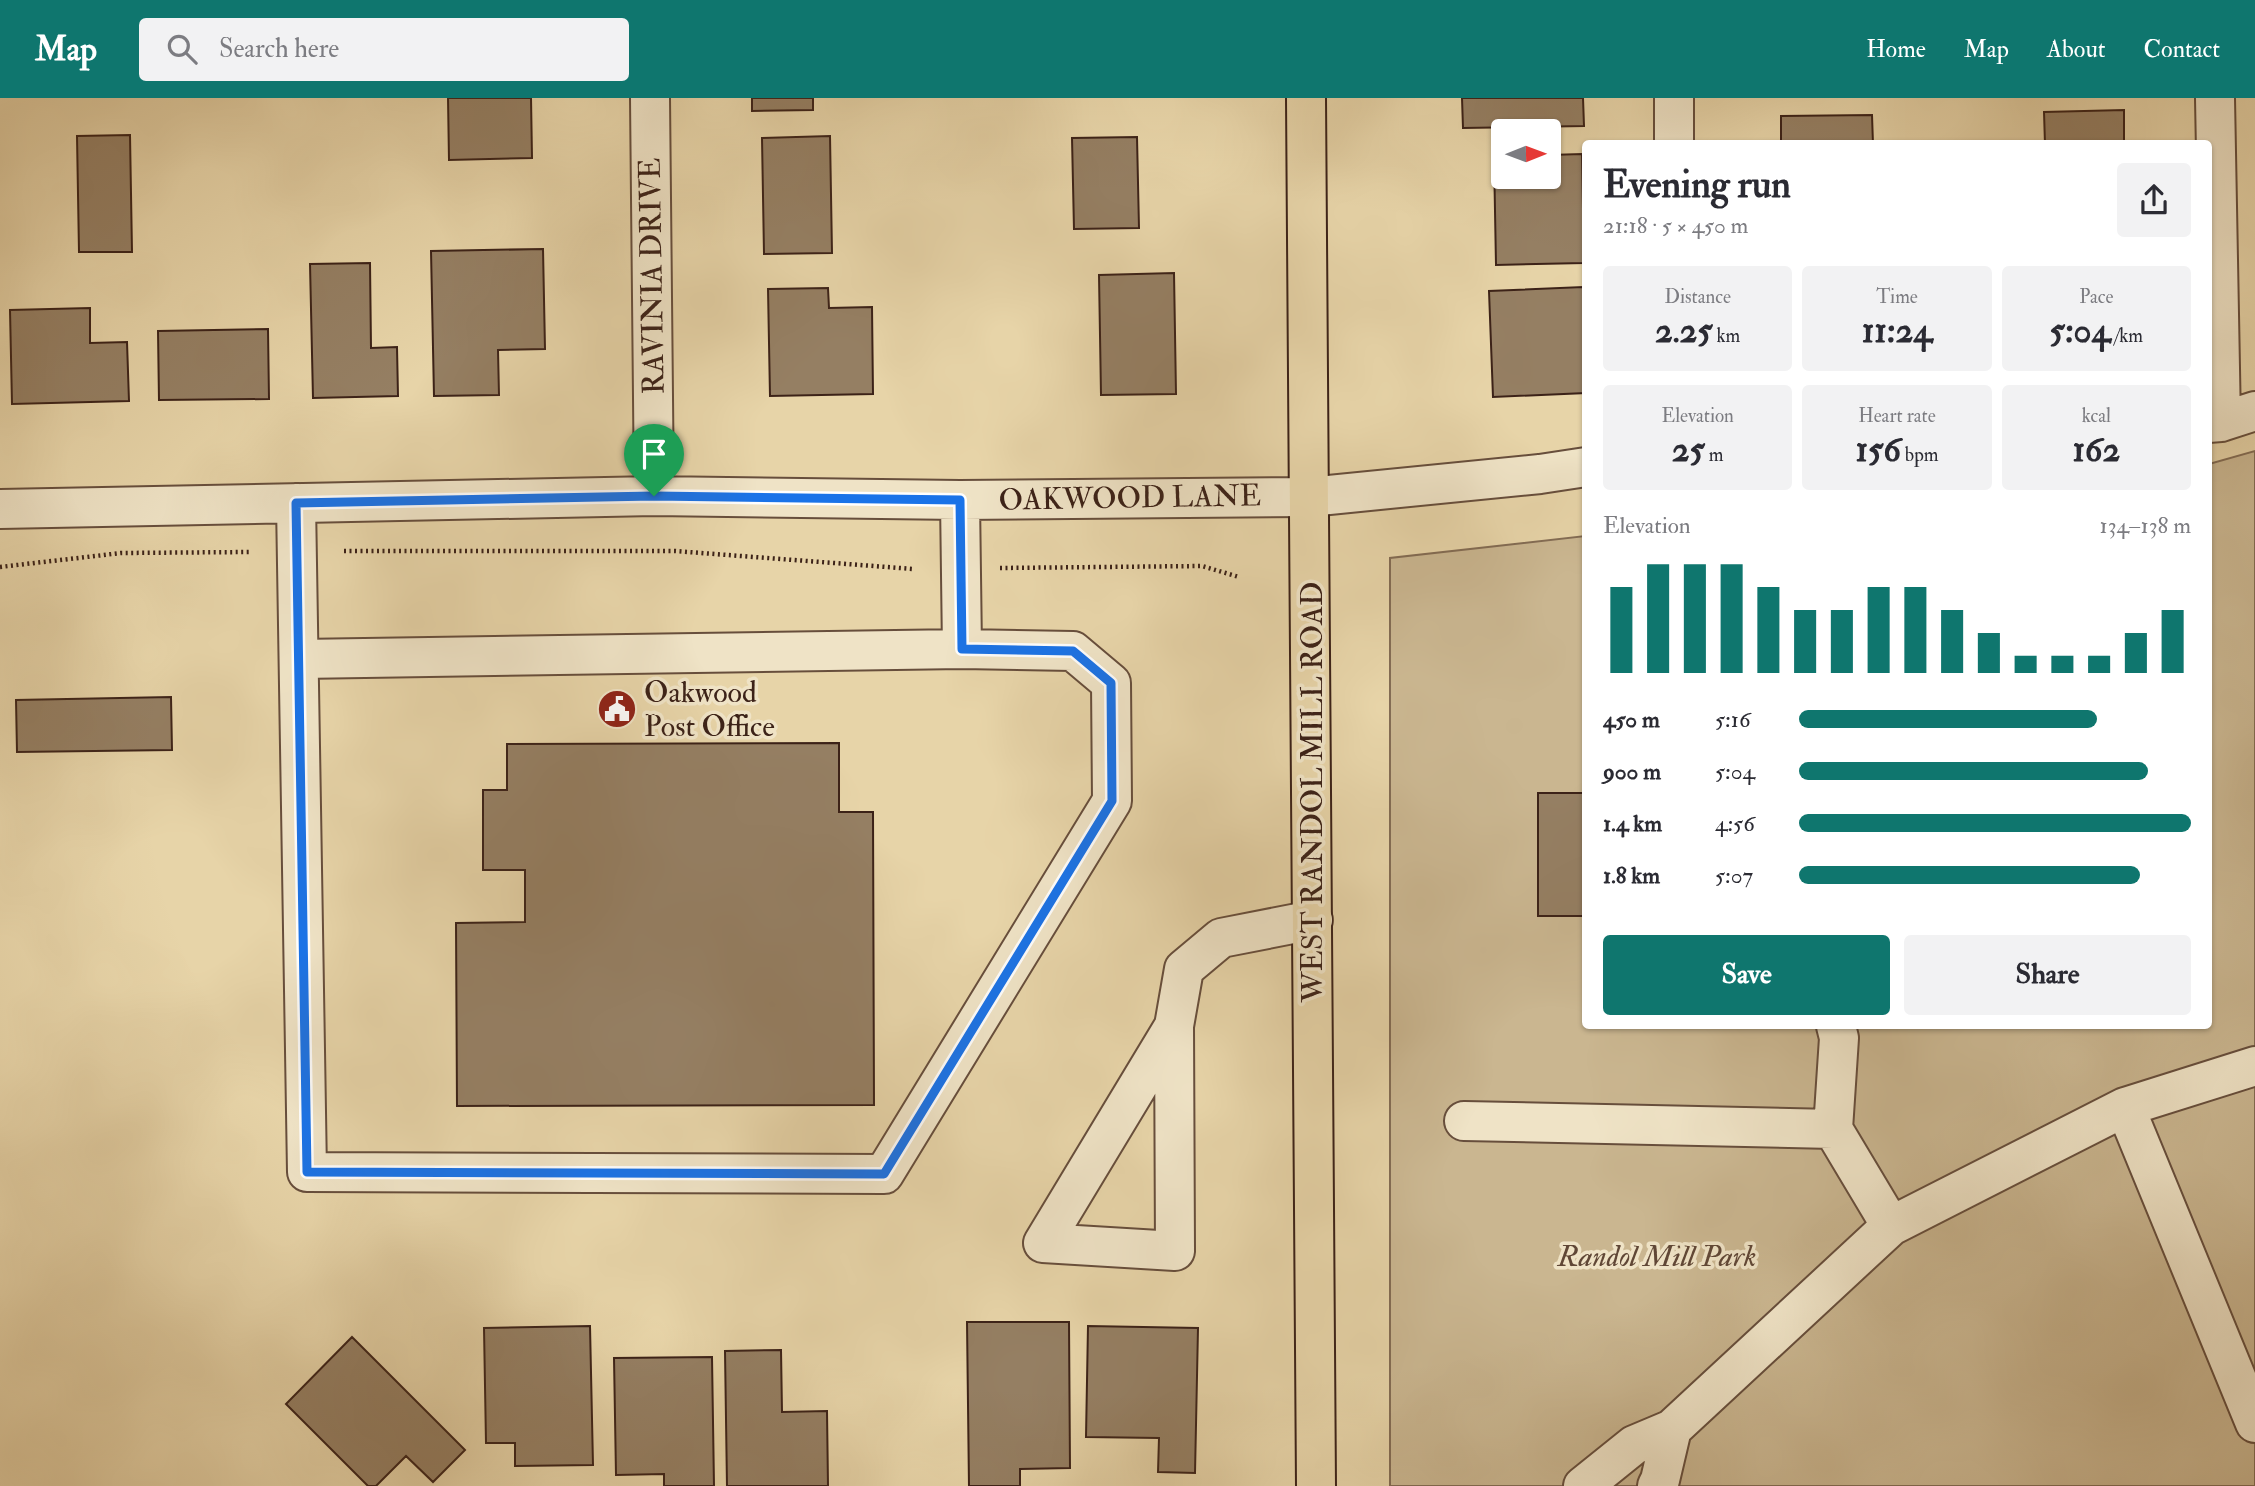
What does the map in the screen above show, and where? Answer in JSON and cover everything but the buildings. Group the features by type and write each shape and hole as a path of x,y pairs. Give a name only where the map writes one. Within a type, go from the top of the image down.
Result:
{"main road":[{"name":"WEST RANDOL MILL ROAD","path":"1306,98 1316,1486"}],"street":[{"name":"RAVINIA DRIVE","path":"650,98 654,496"},
{"path":"1674,98 1674,140"},
{"path":"2215,98 2228,419"},
{"name":"OAKWOOD LANE","path":"0,509 654,496 960,500 1309,497 1582,468"},
{"path":"960,500 962,649"},
{"path":"296,503 307,1172 884,1174 1112,801 1111,683 1073,651 962,649 300,659"},
{"path":"1174,1026 1043,1243 1175,1251 1174,1026 1184,969 1222,938 1313,920"},
{"path":"1837,1029 1839,1038 1833,1129 1891,1226"},
{"path":"1584,1486 1634,1445 1672,1429 1891,1226 2125,1107 2255,1066"},
{"path":"2125,1107 2255,1423"},
{"path":"1464,1121 1833,1129"},
{"path":"1657,1486 1672,1429"}],"path":[{"path":"344,551 675,551 913,569"},
{"path":"0,567 121,553 249,552"},
{"path":"998,568 1202,566 1239,577"}],"green space":[{"name":"Randol Mill Park","path":"2255,451 2255,1486 1390,1486 1390,558 1582,536 1582,1029 2212,1029 2212,463"}],"place":[{"name":"Oakwood Post Office","path":"617,709"}],"route":[{"path":"654,496 960,500 962,649 1073,651 1111,683 1112,801 884,1174 307,1172 296,503 654,496"}]}
